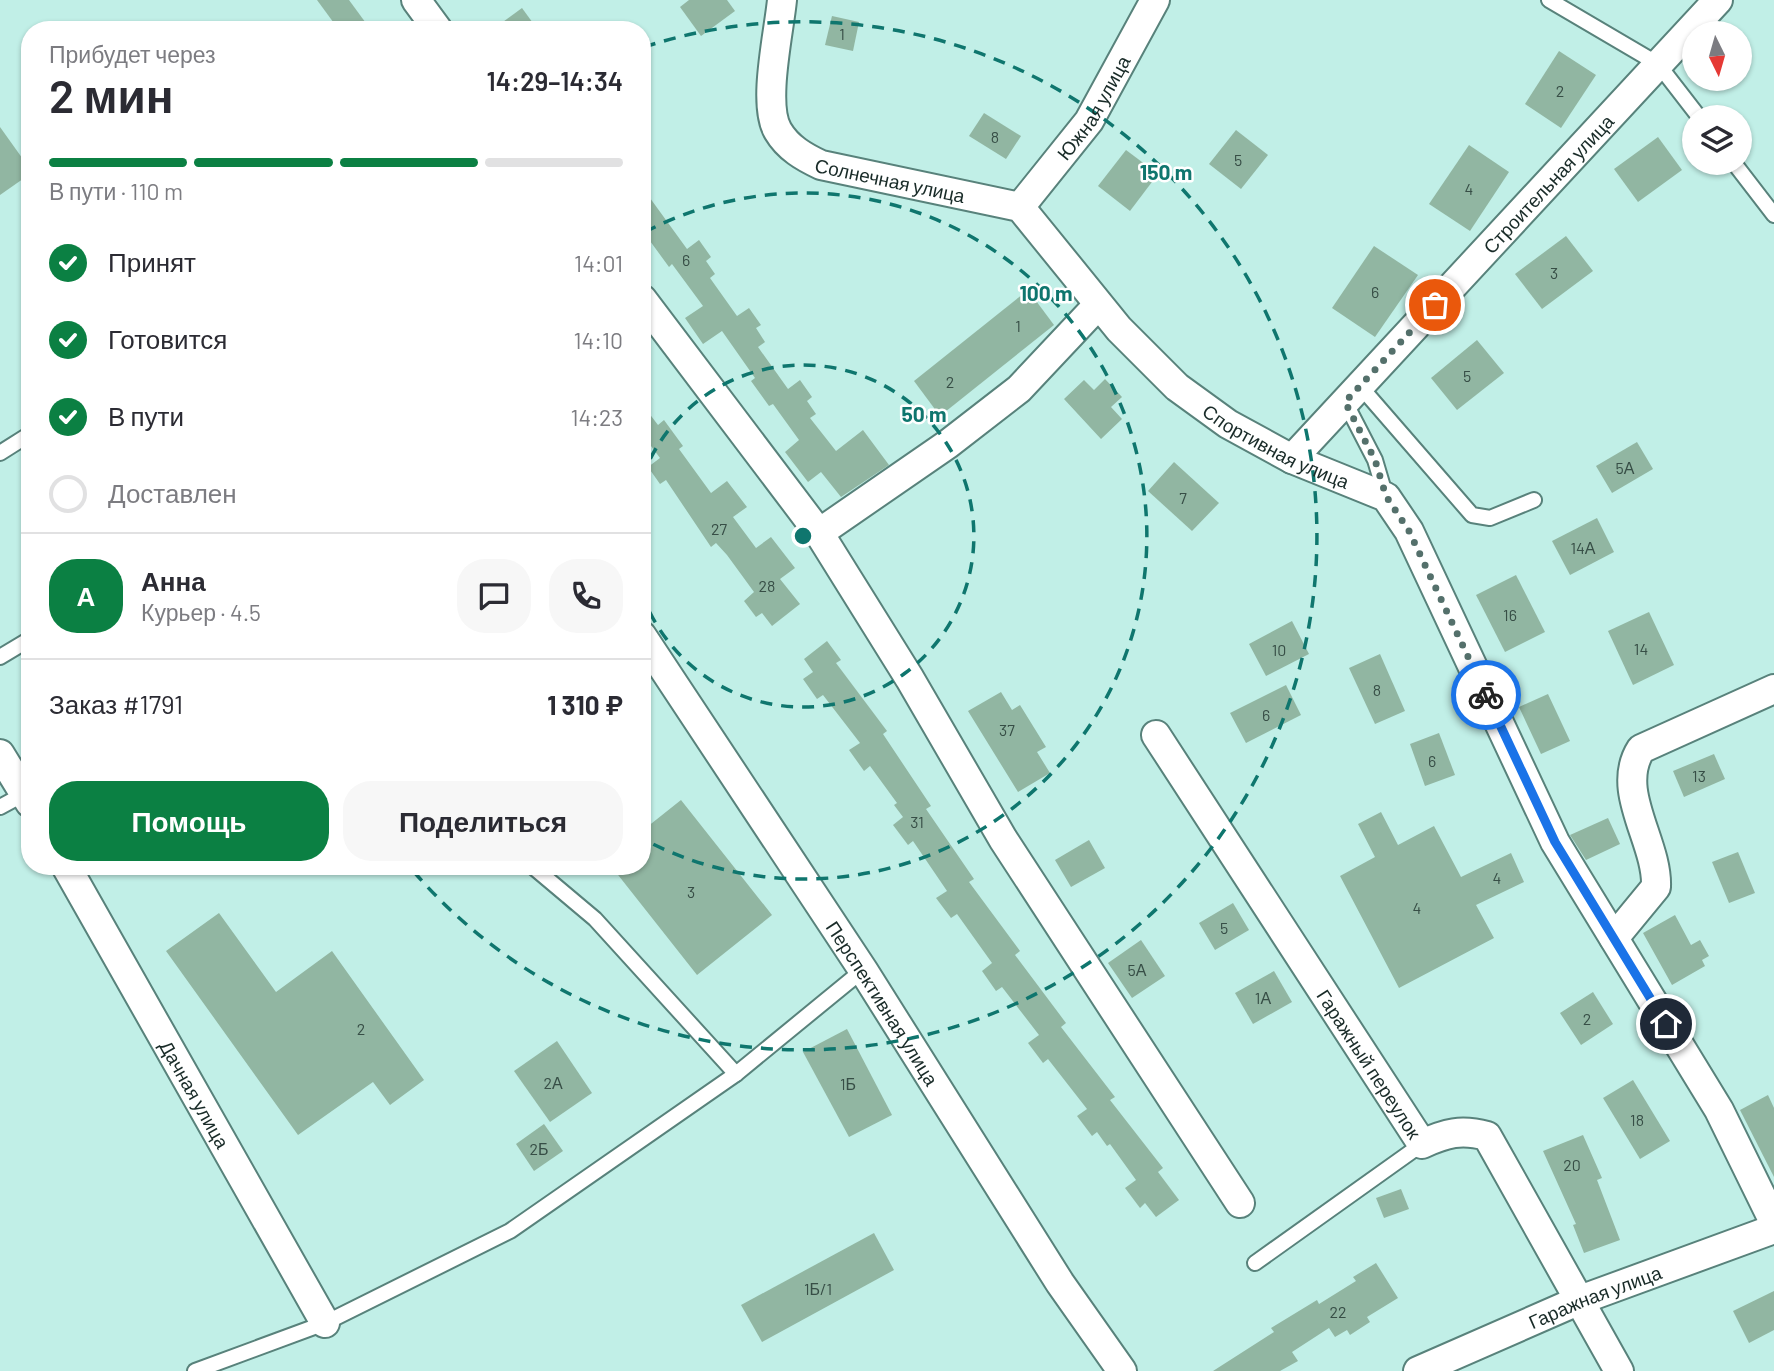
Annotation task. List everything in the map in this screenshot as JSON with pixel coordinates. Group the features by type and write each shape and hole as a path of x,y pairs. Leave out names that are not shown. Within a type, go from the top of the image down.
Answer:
{"street":[{"path":"416,0 431,21"},
{"name":"Солнечная улица","path":"782,0 771,106 777,130 800,154 821,165 1020,206"},
{"name":"Южная улица","path":"1020,206 1089,121 1155,0"},
{"name":"Строительная улица","path":"1292,459 1718,0"},
{"path":"820,533 948,444 1019,389 1098,305 1020,206"},
{"name":"Спортивная улица","path":"1098,305 1177,387 1228,424 1292,459 1386,496"},
{"path":"651,311 820,533 910,679 1003,839 1240,1203"},
{"path":"1386,496 1409,531 1555,842 1719,1110 1774,1222"},
{"name":"Перспективная улица","path":"651,650 863,970 1060,1283 1122,1371"},
{"path":"1614,937 1656,887 1653,861 1631,780 1637,755 1641,749 1774,689"},
{"name":"Гаражный переулок","path":"1156,735 1422,1144 1446,1133 1467,1130 1487,1136 1619,1371"},
{"path":"0,754 18,802"},
{"name":"Дачная улица","path":"71,875 325,1322"},
{"name":"Гаражная улица","path":"1418,1371 1580,1300 1774,1229"}],"lane":[{"path":"1549,0 1658,64 1690,105"},
{"path":"1743,175 1774,215"},
{"path":"1352,394 1386,496"},
{"path":"1352,394 1472,515 1490,518 1534,500"},
{"path":"0,453 21,440"},
{"path":"0,657 21,644"},
{"path":"542,875 595,919 736,1074"},
{"path":"195,1371 325,1322 510,1231 736,1074 863,970"},
{"path":"1255,1263 1422,1144"}],"building":[{"path":"317,0 349,0 364,21 332,21"},
{"path":"689,0 727,0 735,11 701,36 680,7"},
{"path":"522,8 531,21 504,21"},
{"path":"832,16 859,22 853,51 825,45"},
{"path":"1559,51 1596,75 1561,128 1525,104"},
{"path":"984,113 1021,136 1006,159 969,136"},
{"path":"0,127 21,156 21,180 0,195"},
{"path":"1236,130 1268,155 1241,189 1209,164"},
{"path":"1658,137 1682,170 1638,202 1614,169"},
{"path":"1469,145 1509,172 1470,231 1429,204"},
{"path":"1126,150 1158,174 1130,211 1098,186"},
{"path":"651,199 687,249 699,240 711,257 706,261 715,274 710,278 737,316 749,308 761,325 756,328 765,342 758,347 788,389 800,380 812,397 807,401 816,414 810,418 836,451 863,430 889,465 841,497 821,472 808,482 785,452 799,440 773,404 769,406 751,381 755,378 722,331 703,344 685,318 703,306 672,264 669,267 651,242"},
{"path":"1566,236 1593,271 1542,309 1515,274"},
{"path":"1374,246 1418,275 1375,337 1332,308"},
{"path":"1028,290 1054,325 940,416 914,381"},
{"path":"1477,340 1504,373 1457,410 1431,378"},
{"path":"1105,379 1122,397 1111,407 1122,419 1101,439 1064,399 1084,380 1094,390"},
{"path":"651,416 658,425 664,420 683,446 679,449 711,493 727,481 747,507 733,517 756,548 771,537 795,568 780,579 800,604 772,626 762,613 756,617 744,601 754,592 716,543 711,547 666,480 660,484 651,471 651,465 660,458 651,446"},
{"path":"1637,442 1653,469 1612,493 1596,466"},
{"path":"1174,462 1219,503 1192,531 1148,491"},
{"path":"1597,518 1614,552 1570,575 1552,541"},
{"path":"1516,575 1545,632 1505,652 1476,595"},
{"path":"1649,612 1674,665 1633,685 1608,631"},
{"path":"1292,621 1309,654 1266,676 1249,644"},
{"path":"827,641 841,660 836,663 887,731 883,734 931,806 926,809 974,879 969,882 1020,951 1015,955 1066,1023 1061,1027 1115,1097 1110,1100 1163,1168 1158,1172 1179,1200 1156,1217 1145,1203 1140,1208 1125,1188 1136,1180 1110,1144 1107,1146 1097,1132 1092,1136 1077,1116 1087,1109 1048,1059 1043,1063 1028,1043 1039,1035 1002,987 996,991 982,971 992,963 957,914 951,918 936,898 947,891 913,841 908,845 893,825 903,817 894,805 897,803 870,766 864,771 849,750 860,743 823,695 817,699 803,679 813,672 804,659"},
{"path":"1380,654 1405,711 1375,724 1349,668"},
{"path":"1286,685 1301,715 1246,743 1230,713"},
{"path":"1001,692 1012,710 1020,705 1046,747 1037,752 1050,773 1018,792 968,711"},
{"path":"1548,694 1570,741 1541,754 1519,707"},
{"path":"1439,733 1455,775 1425,786 1410,744"},
{"path":"1714,754 1725,779 1684,797 1673,771"},
{"path":"681,800 772,915 697,975 618,875 651,875 651,824"},
{"path":"1381,812 1398,845 1434,826 1461,877 1511,853 1524,882 1476,905 1494,938 1399,988 1340,876 1375,857 1358,824"},
{"path":"1608,818 1620,844 1586,860 1570,835"},
{"path":"1089,840 1105,868 1071,887 1055,860"},
{"path":"1738,852 1755,893 1729,903 1712,862"},
{"path":"1233,903 1249,930 1215,950 1199,923"},
{"path":"219,913 276,992 332,951 424,1080 390,1105 373,1082 298,1135 166,951"},
{"path":"1675,915 1691,945 1700,940 1709,956 1702,960 1705,966 1672,985 1643,933"},
{"path":"1141,940 1165,976 1132,998 1108,963"},
{"path":"1274,971 1292,1002 1253,1024 1235,993"},
{"path":"1593,992 1613,1024 1581,1045 1560,1013"},
{"path":"847,1029 892,1115 849,1137 803,1052"},
{"path":"557,1041 592,1093 550,1122 514,1071"},
{"path":"1633,1080 1670,1141 1640,1159 1603,1098"},
{"path":"1768,1095 1774,1108 1774,1177 1740,1110"},
{"path":"544,1124 563,1151 534,1171 516,1144"},
{"path":"1583,1135 1602,1178 1597,1180 1620,1240 1584,1253 1573,1225 1576,1224 1543,1151"},
{"path":"1401,1189 1409,1209 1384,1218 1376,1198"},
{"path":"874,1233 894,1270 762,1342 741,1305"},
{"path":"1376,1263 1398,1298 1367,1317 1370,1322 1350,1335 1347,1330 1335,1337 1329,1328 1292,1352 1298,1361 1280,1371 1213,1371 1274,1332 1271,1328 1317,1300 1319,1304 1356,1281 1353,1277"},
{"path":"1774,1291 1774,1330 1749,1343 1733,1311"}],"way so far":[{"path":"1435,305 1345,402 1375,460 1386,496 1409,531 1486,695"}],"route":[{"path":"1486,695 1555,842 1666,1024"}]}
